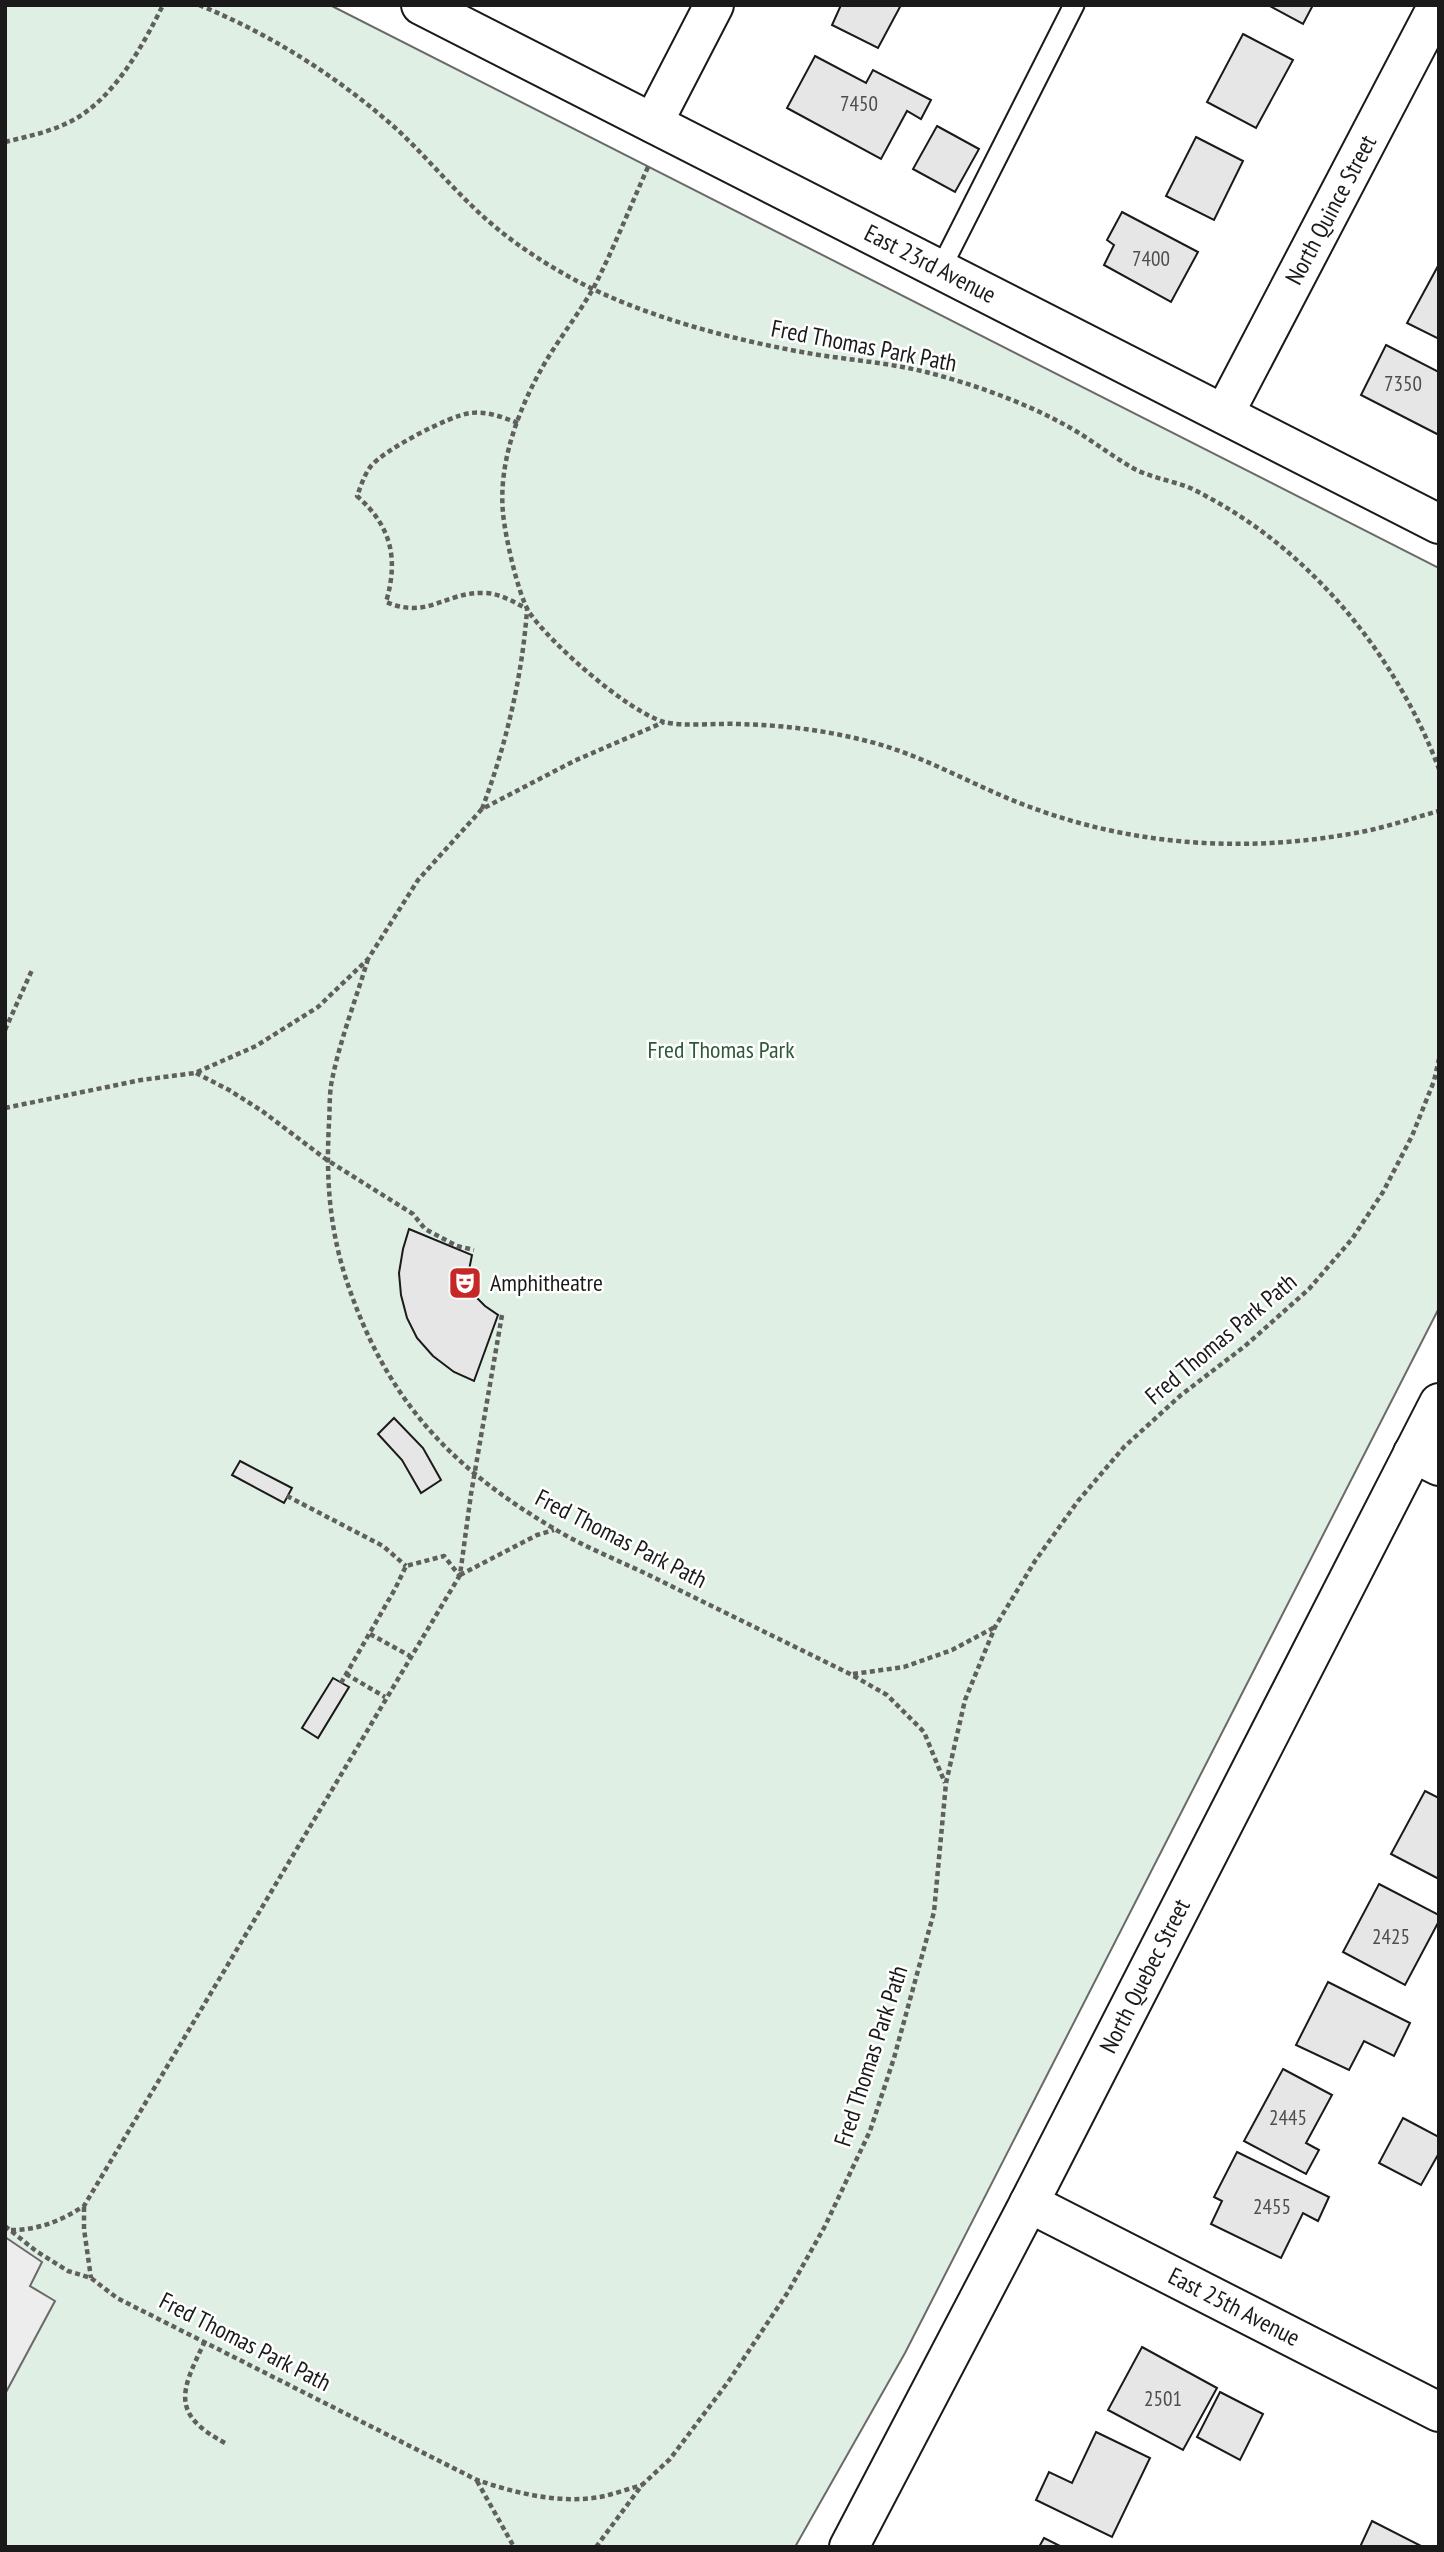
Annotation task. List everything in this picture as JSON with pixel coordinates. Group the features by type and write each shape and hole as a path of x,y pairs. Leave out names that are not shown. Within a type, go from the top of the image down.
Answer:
{"street":[{"name":"East 23rd Avenue","path":"421,5 1439,524"},
{"path":"653,123 714,5"},
{"name":"North Quince Street","path":"1224,414 1438,5"},
{"name":"North Quebec Street","path":"849,2547 1029,2203 1426,1460 1439,1403"},
{"name":"East 25th Avenue","path":"1029,2203 1439,2412"}],"lane":[{"path":"940,270 1074,5"}],"path":[{"path":"5,142 66,124 94,104 116,81 139,50 163,5"},
{"name":"Fred Thomas Park Path","path":"199,5 243,23 328,74 394,127 473,208 505,235 537,258 593,289 677,321 750,342 925,372 968,385 1067,425 1133,469 1188,487 1215,501 1280,545 1350,616 1402,693 1428,739 1439,769"},
{"name":"Fred Thomas Park Path","path":"482,809 496,770 512,708 524,645 527,609 509,547 503,512 503,479 510,445 544,364 593,289 648,167"},
{"path":"518,423 492,414 471,413 450,418 387,453 372,465 358,496 373,510 385,529 391,550 392,577 386,603 402,609 418,610 456,596 487,593 505,597 527,609"},
{"name":"Fred Thomas Park Path","path":"527,609 550,638 591,676 635,707 665,722"},
{"name":"Fred Thomas Park Path","path":"5,1108 141,1080 195,1073 256,1046 318,1007 368,959 418,880 482,809 574,761 665,722 778,725 826,731 904,753 1029,807 1074,822 1122,834 1194,843 1251,846 1309,841 1365,831 1439,811"},
{"name":"Fred Thomas Park Path","path":"368,959 331,1082 328,1194 332,1230 356,1308 371,1345 415,1412 474,1475 555,1530 852,1675 887,1695 924,1732 946,1783"},
{"path":"5,1030 32,970"},
{"name":"Fred Thomas Park Path","path":"596,2547 642,2485 670,2459 720,2393 788,2292 825,2226 870,2131 894,2058 934,1912 946,1783 965,1700 995,1627 1035,1561 1077,1501 1124,1447 1181,1395 1245,1346 1309,1289 1352,1239 1383,1192 1412,1136 1434,1081 1439,1059"},
{"path":"195,1073 262,1111 327,1160 413,1214 425,1228 457,1245 474,1250"},
{"path":"11,2230 33,2230 66,2217 84,2206 460,1576 474,1475 502,1315"},
{"path":"287,1496 383,1546 406,1566"},
{"path":"460,1576 537,1535 555,1530"},
{"path":"341,1683 406,1566 444,1556 460,1576"},
{"path":"852,1675 904,1667 952,1650 995,1627"},
{"path":"370,1634 410,1656"},
{"path":"346,1674 386,1697"},
{"path":"84,2206 84,2229 91,2278"},
{"name":"Fred Thomas Park Path","path":"5,2226 36,2251 68,2271 91,2278 117,2298 477,2480 512,2492 555,2498 598,2497 642,2485"},
{"path":"205,2341 185,2386 184,2402 201,2428 228,2444"},
{"path":"477,2480 514,2547"}],"green space":[{"name":"Fred Thomas Park","path":"5,5 330,5 1439,568 1439,1308 905,2353 795,2547 5,2547"}],"shaded area":[{"path":"5,2237 42,2262 30,2286 55,2301 5,2394"}],"building":[{"path":"841,5 901,5 878,48 832,25"},
{"path":"1268,5 1313,5 1303,24"},
{"path":"1243,34 1293,60 1256,128 1207,102"},
{"path":"815,56 866,83 873,70 931,100 921,119 907,111 881,159 787,108"},
{"path":"937,126 979,149 955,192 913,169"},
{"path":"1196,137 1243,161 1214,220 1166,196"},
{"path":"1122,212 1198,252 1171,302 1104,265 1114,245 1107,240"},
{"path":"1439,267 1439,339 1407,323"},
{"path":"1386,345 1439,372 1439,435 1361,395"},
{"path":"409,1229 472,1255 470,1283 476,1297 498,1315 474,1381 454,1372 433,1356 417,1338 407,1318 399,1273"},
{"path":"394,1418 423,1448 441,1480 421,1493 402,1460 378,1434"},
{"path":"240,1461 292,1488 284,1503 232,1475"},
{"path":"333,1678 349,1687 318,1738 302,1728"},
{"path":"1425,1791 1439,1798 1439,1879 1391,1854"},
{"path":"1379,1884 1439,1915 1439,1921 1405,1985 1343,1952"},
{"path":"1328,1982 1410,2023 1394,2056 1364,2041 1349,2070 1296,2045"},
{"path":"1283,2069 1332,2095 1306,2143 1319,2150 1306,2174 1244,2141"},
{"path":"1403,2118 1439,2137 1439,2153 1421,2185 1379,2163"},
{"path":"1237,2152 1329,2197 1318,2221 1303,2213 1281,2258 1211,2224 1222,2201 1214,2197"},
{"path":"1142,2347 1217,2388 1183,2450 1108,2410"},
{"path":"1220,2392 1263,2414 1240,2460 1197,2437"},
{"path":"1096,2432 1150,2458 1112,2537 1036,2500 1049,2472 1072,2483"},
{"path":"1372,2521 1423,2547 1360,2547"},
{"path":"1044,2538 1062,2547 1039,2547"}],"place":[{"name":"Amphitheatre","path":"465,1283"}]}
